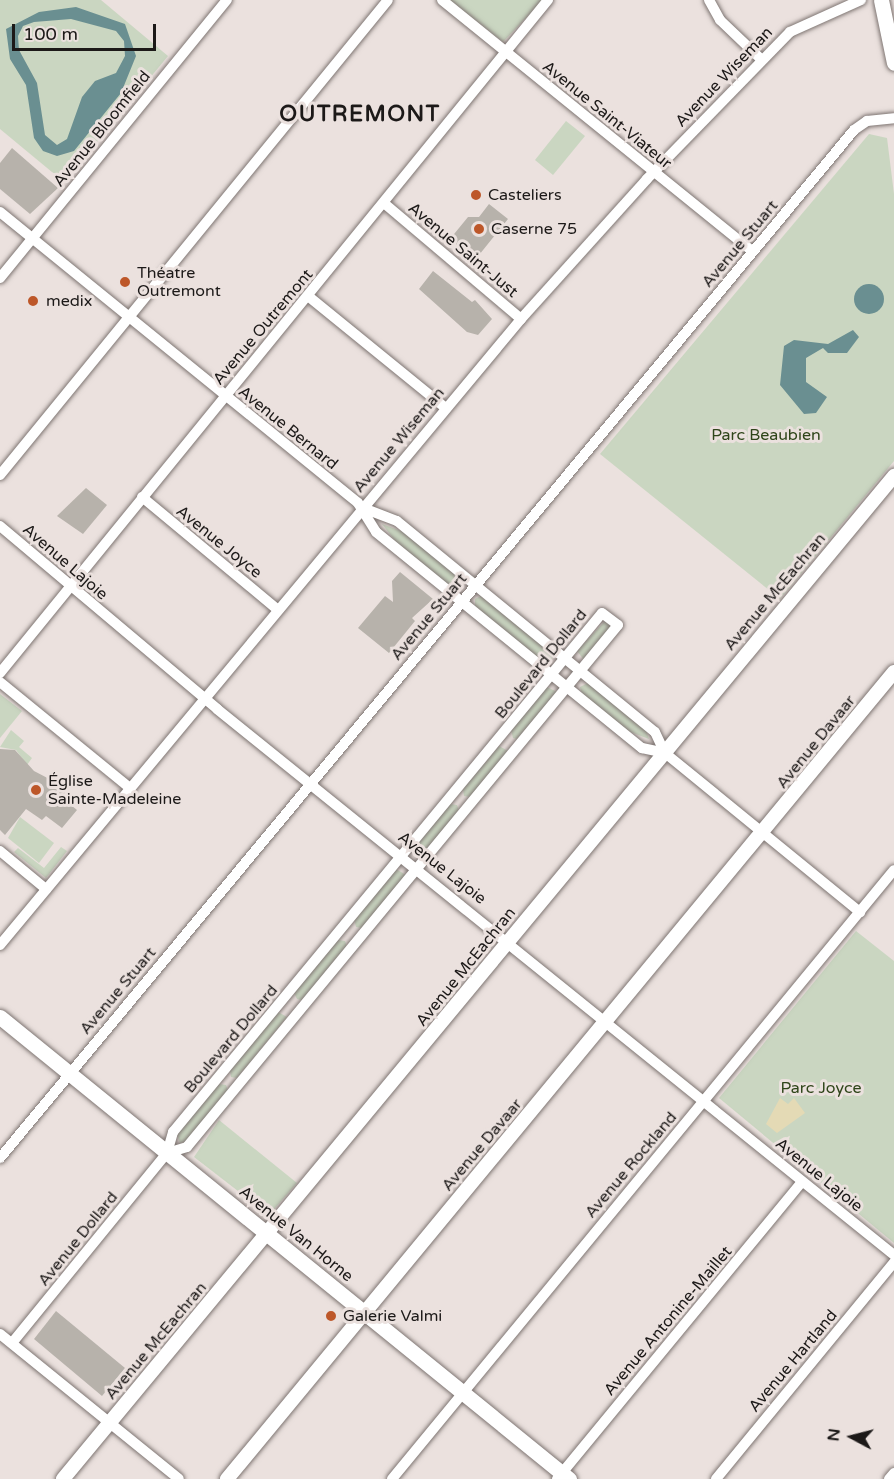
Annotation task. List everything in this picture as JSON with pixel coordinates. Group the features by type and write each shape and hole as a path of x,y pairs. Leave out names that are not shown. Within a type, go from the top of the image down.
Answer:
{"main road":[{"path":"881,0 894,63"},
{"name":"Avenue Van Horne","path":"0,1017 267,1233 562,1477"}],"street":[{"name":"Avenue Bloomfield","path":"0,278 227,0"},
{"path":"0,475 388,0"},
{"name":"Avenue Saint-Viateur","path":"442,0 753,252"},
{"name":"Avenue Outremont","path":"0,673 142,497 385,204 548,0"},
{"path":"709,0 720,20 761,59"},
{"name":"Avenue Wiseman","path":"0,945 521,319 654,172 761,59 797,27 861,0"},
{"name":"Avenue Stuart","path":"0,1158 461,600 856,128 867,121 894,118"},
{"name":"Avenue Saint-Just","path":"385,204 521,319"},
{"name":"Avenue Bernard","path":"0,212 363,508 397,521 655,732 664,753"},
{"path":"308,296 446,408"},
{"name":"Avenue McEachran","path":"63,1479 894,476"},
{"name":"Avenue Joyce","path":"142,497 278,610"},
{"name":"Avenue Bernard","path":"363,508 376,532 642,748 664,753"},
{"name":"Avenue Lajoie","path":"0,526 205,698 509,940 894,1255"},
{"name":"Boulevard Dollard","path":"602,613 618,625 188,1147 167,1153 173,1132 602,613"},
{"name":"Avenue Davaar","path":"227,1479 894,672"},
{"path":"0,682 130,788"},
{"path":"664,753 860,912"},
{"path":"0,851 46,889"},
{"name":"Avenue Rockland","path":"392,1479 894,870"},
{"name":"Avenue Dollard","path":"12,1343 167,1153"},
{"name":"Avenue Antonine-Maillet","path":"562,1477 802,1182"},
{"name":"Avenue Hartland","path":"716,1479 894,1262"},
{"path":"0,1334 179,1479"},
{"path":"889,1479 894,1473"}],"green space":[{"path":"0,0 101,0 168,56 64,182 0,129"},
{"path":"450,0 543,0 503,42"},
{"path":"566,121 585,136 553,175 535,160"},
{"name":"Parc Beaubien","path":"869,134 887,138 894,194 894,461 780,599 600,454"},
{"path":"382,524 404,532 462,580 461,588 453,589 396,542"},
{"path":"481,596 553,654 552,660 545,663 475,607 475,599"},
{"path":"605,621 611,626 584,660 577,651"},
{"path":"588,683 646,730 649,739 628,731 582,694 580,687"},
{"path":"547,687 557,692 517,739 513,738 511,730"},
{"path":"0,694 22,711 0,738"},
{"path":"11,730 24,741 19,747 32,758 27,765 16,750 0,747"},
{"path":"499,746 508,751 470,797 464,796 463,789"},
{"path":"450,804 457,805 459,811 421,856 415,855 414,848"},
{"path":"20,817 54,843 39,863 8,838"},
{"path":"61,847 67,851 46,878 14,852 18,848 44,868"},
{"path":"396,869 406,875 362,928 356,927 354,919"},
{"name":"Parc Joyce","path":"856,931 894,961 894,1243 719,1098"},
{"path":"338,940 345,941 347,947 302,1000 297,999 294,993"},
{"path":"278,1012 287,1017 237,1078 231,1077 230,1070"},
{"path":"219,1084 226,1085 228,1091 186,1142 180,1143 177,1135"},
{"path":"219,1120 297,1183 269,1215 194,1157"}],"sand":[{"path":"780,1098 788,1104 794,1098 805,1113 777,1133 766,1124"}],"water":[{"path":"76,7 125,24 136,56 121,93 74,151 57,156 43,151 34,138 26,85 10,59 6,29 39,12","holes":["71,19 116,31 124,41 125,56 116,73 95,81 82,97 67,139 57,145 45,135 37,83 19,50 18,36 23,26 34,22"]},
{"path":"869,284 880,288 884,299 880,310 869,314 858,310 854,299 858,288"},
{"path":"853,330 859,337 847,353 828,353 823,348 806,358 806,382 827,397 816,413 804,414 780,385 784,346 794,340 828,344"}],"building":[{"path":"12,148 58,188 30,214 0,189 0,163"},
{"name":"Caserne 75","path":"489,204 508,219 475,260 450,239 468,217 479,217"},
{"path":"433,271 472,302 475,300 492,319 478,335 467,332 419,289"},
{"path":"86,488 107,505 83,534 57,516"},
{"path":"400,572 433,599 412,618 415,621 389,653 358,628 385,596 393,602 392,581"},
{"name":"Église Sainte-Madeleine","path":"0,749 15,750 34,771 59,784 65,793 61,797 77,810 62,828 46,816 42,820 26,809 5,835 0,830"},
{"path":"56,1311 125,1368 102,1396 34,1339"}],"place":[{"name":"Casteliers","path":"476,195"},
{"name":"Caserne 75","path":"479,229"},
{"name":"Théatre Outremont","path":"125,282"},
{"name":"medix","path":"33,301"},
{"name":"Église Sainte-Madeleine","path":"36,790"},
{"name":"Galerie Valmi","path":"331,1316"}],"district":[{"name":"OUTREMONT","path":"360,115"}]}
